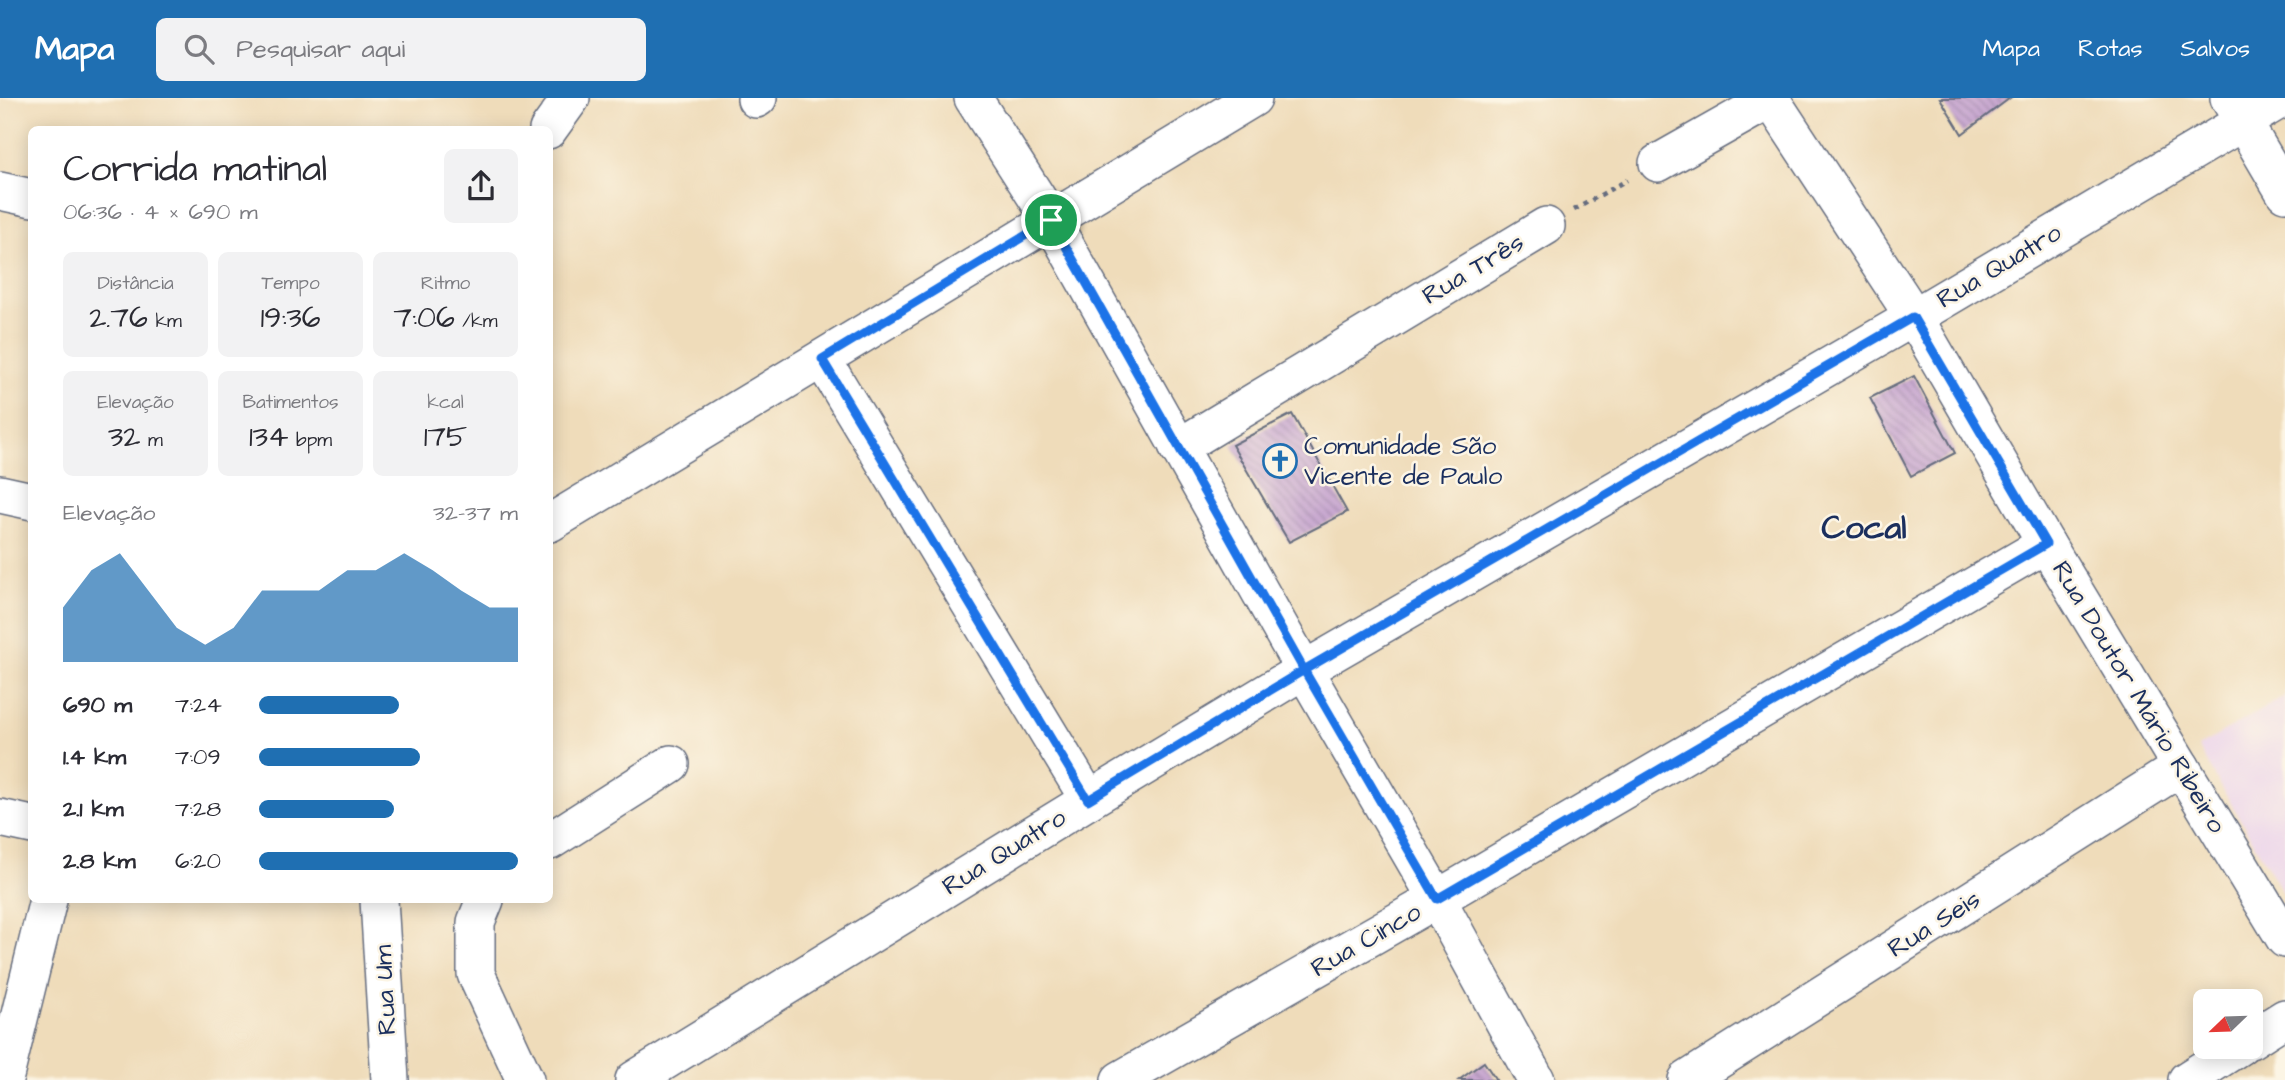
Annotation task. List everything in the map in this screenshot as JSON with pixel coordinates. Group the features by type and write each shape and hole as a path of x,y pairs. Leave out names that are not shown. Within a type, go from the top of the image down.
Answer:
{"street":[{"path":"551,126 571,98"},
{"path":"973,98 1051,220 1304,670 1437,899 1536,1080"},
{"path":"553,521 1252,98"},
{"path":"1658,163 1771,98"},
{"name":"Rua Doutor Mário Ribeiro","path":"1771,98 1913,317 2046,544 2285,939"},
{"name":"Rua Quatro","path":"634,1080 1304,670 1913,317 2235,110 2283,98"},
{"path":"2235,110 2285,193"},
{"path":"0,191 28,197"},
{"name":"Rua Três","path":"1178,448 1546,226"},
{"path":"822,359 1088,800"},
{"path":"0,494 28,500"},
{"name":"Rua Cinco","path":"1120,1080 1437,899 2046,544"},
{"path":"553,839 671,764"},
{"name":"Rua Seis","path":"1687,1080 2181,767"},
{"path":"0,818 28,824"},
{"path":"4,1080 47,903"},
{"name":"Rua Um","path":"379,903 390,1080"},
{"path":"484,903 476,922 477,974 525,1080"},
{"path":"2263,1032 2285,1018"},
{"path":"2187,1080 2220,1059"}],"path":[{"name":"Rua Três","path":"1546,226 1658,163"}],"shaded area":[{"path":"2285,696 2285,896 2198,747"}],"building":[{"path":"1940,98 2010,98 1962,134"},
{"path":"1914,376 1955,453 1911,476 1870,398"},
{"name":"Comunidade São Vicente de Paulo","path":"1292,414 1347,512 1289,542 1232,445"},
{"path":"1484,1062 1496,1080 1459,1080"}],"place":[{"name":"Comunidade São Vicente de Paulo","path":"1280,461"}],"district":[{"name":"Cocal","path":"1864,528"}],"route":[{"path":"1051,220 822,359 1088,800 1304,670 1913,317 2046,544 1437,899 1304,670 1051,220"}]}
